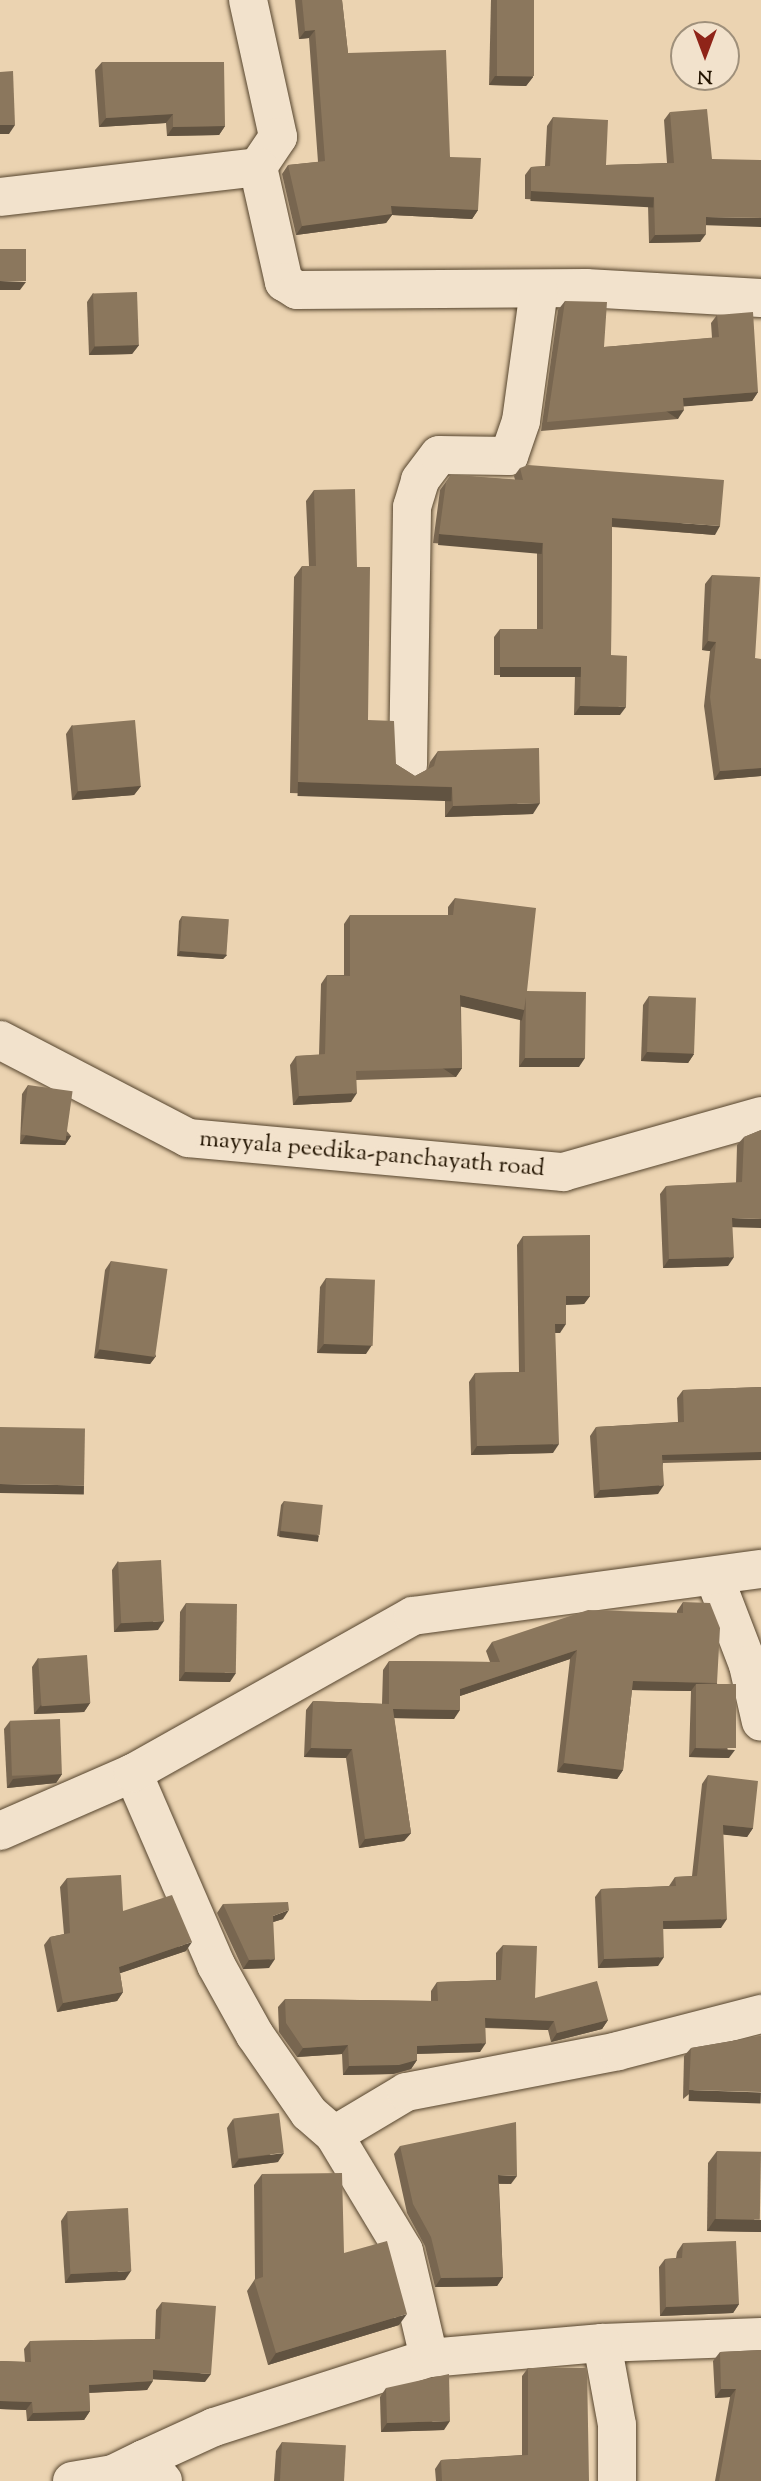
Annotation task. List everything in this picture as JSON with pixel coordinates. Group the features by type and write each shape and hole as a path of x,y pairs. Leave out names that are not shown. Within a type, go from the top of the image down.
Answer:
{"street":[{"path":"248,0 278,137 258,167 284,282 297,290 539,290 761,298"},
{"path":"0,197 258,167"},
{"path":"408,765 412,507 420,480 439,454 509,457 521,421 539,290"},
{"name":"mayyala peedika-panchayath road","path":"0,1040 202,1139 563,1172 761,1116"},
{"path":"0,1831 133,1773 414,1616 715,1578 761,1569"},
{"path":"715,1578 761,1722"},
{"path":"133,1773 222,1976 309,2113 334,2135 404,2250 429,2358"},
{"path":"334,2135 406,2092 618,2051 761,2014"},
{"path":"72,2481 133,2474 214,2427 429,2358 602,2343 761,2337"},
{"path":"602,2343 617,2425 617,2481"}],"building":[{"path":"302,0 342,0 348,53 446,50 450,157 481,158 478,210 391,206 392,214 302,226 288,165 325,161 315,30 305,31"},
{"path":"497,0 534,0 534,76 497,76"},
{"path":"102,62 224,62 225,126 173,127 173,114 106,118"},
{"path":"13,71 15,125 0,125 0,72"},
{"path":"707,109 712,159 761,160 761,218 706,217 706,234 655,235 654,197 531,191 531,167 550,166 553,117 608,120 606,165 674,163 670,112"},
{"path":"0,249 26,249 26,281 0,281"},
{"path":"137,292 139,345 95,347 93,294"},
{"path":"565,301 607,302 604,347 719,337 717,315 753,312 758,392 683,398 684,410 547,422"},
{"path":"528,465 724,480 720,526 612,518 611,655 627,656 626,707 580,706 581,667 500,667 500,629 543,629 543,543 439,534 446,482 451,475 523,480 520,468"},
{"path":"355,489 357,567 370,567 368,720 394,721 396,764 415,776 434,766 438,751 539,748 540,803 453,806 452,787 298,782 302,566 316,566 314,490"},
{"path":"712,575 760,577 755,658 761,659 761,768 720,771 710,697 716,642 708,641"},
{"path":"135,720 141,786 78,791 72,725"},
{"path":"455,898 536,908 527,991 586,992 585,1058 525,1058 526,997 524,1010 460,995 462,1068 356,1071 357,1093 299,1096 296,1056 325,1054 327,975 350,976 350,915 453,915"},
{"path":"182,916 229,919 226,954 180,951"},
{"path":"649,996 696,998 694,1054 647,1052"},
{"path":"28,1085 73,1091 66,1141 21,1135"},
{"path":"761,1130 761,1219 732,1218 734,1257 669,1259 666,1186 742,1182 744,1137"},
{"path":"590,1235 590,1296 566,1296 566,1324 555,1324 559,1444 477,1446 475,1373 525,1372 523,1236"},
{"path":"111,1261 167,1269 155,1357 99,1349"},
{"path":"326,1278 375,1280 373,1346 324,1344"},
{"path":"761,1387 761,1452 662,1455 664,1485 600,1490 596,1427 684,1422 683,1390"},
{"path":"0,1427 85,1428 84,1485 0,1484"},
{"path":"284,1501 323,1505 320,1535 281,1531"},
{"path":"161,1560 164,1621 121,1623 118,1562"},
{"path":"683,1602 710,1603 720,1628 717,1683 633,1681 623,1770 564,1763 577,1650 460,1689 460,1710 393,1709 411,1833 365,1839 352,1749 311,1748 313,1701 389,1704 389,1661 500,1662 492,1642 588,1610 683,1613"},
{"path":"186,1603 237,1604 236,1673 185,1672"},
{"path":"87,1655 90,1703 41,1706 38,1658"},
{"path":"696,1684 736,1684 736,1748 696,1748"},
{"path":"60,1719 62,1774 12,1776 10,1721"},
{"path":"708,1775 758,1781 753,1828 723,1825 727,1919 663,1921 664,1957 604,1959 601,1889 676,1886 675,1877 697,1876"},
{"path":"121,1875 123,1911 172,1895 192,1942 119,1967 123,1992 63,2003 50,1937 70,1933 67,1878"},
{"path":"288,1902 289,1910 273,1916 275,1959 249,1960 223,1904"},
{"path":"503,1945 537,1946 535,1998 597,1981 608,2020 557,2033 554,2021 485,2018 486,2043 417,2046 417,2060 399,2065 349,2066 348,2045 303,2048 286,2023 285,1999 438,2001 437,1982 501,1980"},
{"path":"761,2036 761,2092 689,2090 691,2048"},
{"path":"279,2113 284,2153 238,2158 233,2119"},
{"path":"516,2122 517,2176 498,2175 503,2277 441,2278 431,2237 413,2204 400,2146"},
{"path":"717,2151 761,2152 760,2220 716,2219"},
{"path":"342,2173 344,2253 387,2241 407,2314 276,2353 254,2280 263,2277 262,2174"},
{"path":"128,2208 131,2271 70,2274 67,2211"},
{"path":"736,2241 739,2304 666,2307 665,2259 682,2258 683,2243"},
{"path":"162,2302 216,2306 211,2374 153,2370 153,2381 89,2385 90,2411 33,2413 32,2402 0,2401 0,2361 31,2362 30,2341 160,2339"},
{"path":"761,2350 761,2481 719,2481 736,2389 721,2389 720,2352"},
{"path":"528,2368 587,2368 589,2481 442,2481 441,2460 528,2455"},
{"path":"449,2374 450,2421 387,2423 386,2388"},
{"path":"282,2442 346,2445 344,2481 280,2481"}]}
